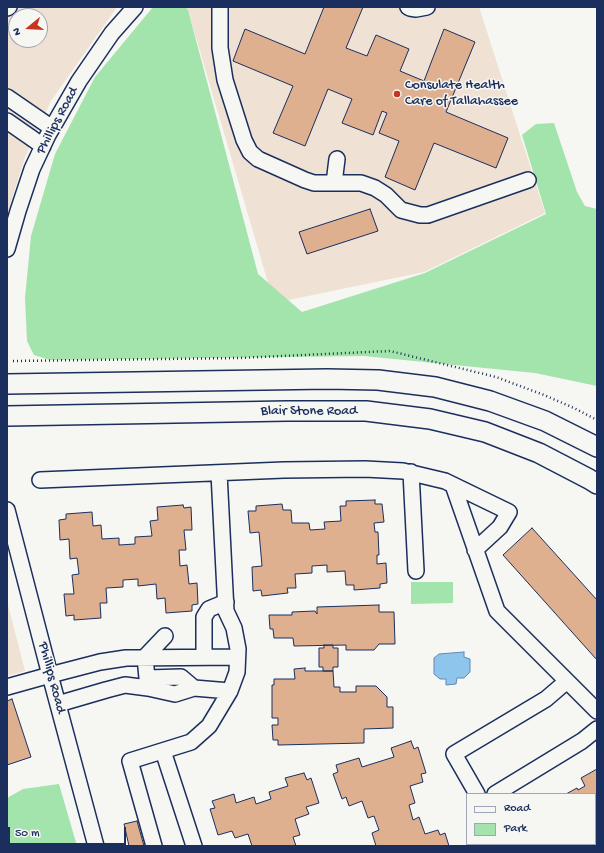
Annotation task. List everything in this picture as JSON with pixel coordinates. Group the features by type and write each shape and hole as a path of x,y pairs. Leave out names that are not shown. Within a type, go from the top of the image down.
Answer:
{"main road":[{"path":"7,384 328,379 378,380 435,387 490,401 545,421 597,447"},
{"name":"Blair Stone Road","path":"7,416 366,411 430,419 485,432 539,453 597,484"}],"street":[{"name":"Phillips Road","path":"7,249 32,169 52,128 79,81 112,33 135,7"},
{"path":"220,7 220,48 225,80 244,140 250,152 258,159 314,183 361,183 375,188 386,195 401,210 420,215 428,215 528,180"},
{"path":"408,7 416,9 427,7"},
{"path":"7,97 52,128"},
{"path":"7,121 43,146"},
{"path":"334,183 337,158"},
{"path":"40,480 284,470 411,472 445,481 509,512 500,527 476,550"},
{"path":"411,472 416,571"},
{"path":"154,846 130,761 191,742 209,726 230,691 237,672 238,649 234,628 226,611 220,473"},
{"path":"453,485 497,611 597,712"},
{"name":"Phillips Road","path":"7,510 14,564 50,675 96,846"},
{"path":"204,657 204,617 209,609 226,602"},
{"path":"145,657 165,636"},
{"path":"145,657 148,683"},
{"path":"7,687 100,662 126,658 238,657"},
{"path":"477,793 454,754 546,699 567,682"},
{"path":"58,704 125,685 148,683 175,694 194,688 230,691"},
{"path":"497,793 582,741 597,729"},
{"path":"163,751 194,846"}],"shaded area":[{"path":"7,7 117,7 51,101 25,157 7,215"},
{"path":"187,7 479,7 545,213 424,272 274,303"},
{"path":"7,601 25,671 7,676"}],"green space":[{"path":"153,7 186,7 188,10 258,274 302,312 425,273 546,214 522,135 536,124 554,123 577,192 585,206 597,209 597,386 535,373 364,356 50,360 34,355 27,341 25,298 31,236 55,154 95,77"},
{"path":"411,582 453,582 453,603 411,604"},
{"path":"59,784 77,846 13,846 7,842 7,798 23,789"}],"water":[{"path":"464,652 464,657 470,659 470,672 464,678 457,678 456,684 446,685 446,679 440,679 434,674 434,658 439,654"}],"building":[{"name":"Consulate Health Care of Tallahassee","path":"324,7 363,7 346,48 367,56 376,35 409,49 400,71 424,81 444,29 475,42 446,112 508,138 496,168 434,143 415,190 385,177 399,141 379,133 387,113 382,111 373,135 342,123 352,99 328,89 305,146 273,133 293,86 233,61 245,29 305,54"},
{"path":"370,209 378,231 307,254 299,232"},
{"path":"375,500 375,504 382,504 384,522 374,523 375,532 378,532 379,555 377,555 377,564 386,563 387,583 380,584 380,588 354,590 354,585 346,585 345,571 327,572 327,565 312,566 312,573 295,574 296,588 287,588 288,593 262,596 261,590 253,591 252,567 262,566 259,532 250,533 248,511 256,511 256,506 282,504 283,510 291,510 292,523 309,523 310,530 325,529 324,522 341,521 340,506 346,506 346,501"},
{"path":"183,505 184,508 191,507 192,530 184,530 186,550 179,550 180,566 187,565 189,584 197,583 198,604 192,605 192,611 166,613 165,598 157,599 156,584 138,586 138,579 123,580 123,587 106,588 107,603 100,603 101,618 74,620 74,615 66,616 64,594 74,594 72,575 79,574 77,558 70,559 69,539 60,540 59,520 66,519 66,514 92,512 93,526 101,525 102,539 119,538 119,545 135,544 135,537 152,536 150,521 158,520 157,507"},
{"path":"532,528 597,600 597,660 503,555"},
{"path":"379,605 379,612 394,612 395,644 379,644 374,650 346,650 346,645 294,646 293,638 274,638 273,629 270,629 269,615 292,615 292,612 315,611 317,614 317,607"},
{"path":"324,645 333,645 333,648 338,648 338,667 333,667 333,671 323,671 323,667 319,667 319,648 324,648"},
{"path":"305,668 305,671 333,671 334,687 340,687 340,692 356,692 356,686 376,686 387,697 387,707 393,707 393,728 364,729 364,743 278,745 278,740 273,740 272,725 278,725 278,718 272,718 272,685 274,685 274,679 295,679 294,669"},
{"path":"12,699 31,757 7,765 7,701"},
{"path":"411,741 414,749 418,747 426,773 421,774 423,782 410,786 415,803 409,805 413,820 419,817 425,834 438,830 440,835 445,833 449,846 376,846 372,833 379,830 374,816 368,818 362,801 349,806 346,797 342,799 333,774 338,772 336,765 359,758 362,767 394,757 391,748"},
{"path":"597,769 597,846 568,845 596,845 596,793 568,793 585,786 581,778"},
{"path":"304,773 307,780 311,778 319,803 306,807 309,814 295,819 300,835 293,837 296,846 252,846 248,834 235,838 232,831 218,835 210,809 215,808 212,801 234,794 236,803 254,797 256,804 271,799 269,792 288,786 285,778"},
{"path":"137,821 144,846 129,846 124,824"}],"place":[{"name":"Consulate Health Care of Tallahassee","path":"397,94"}]}
